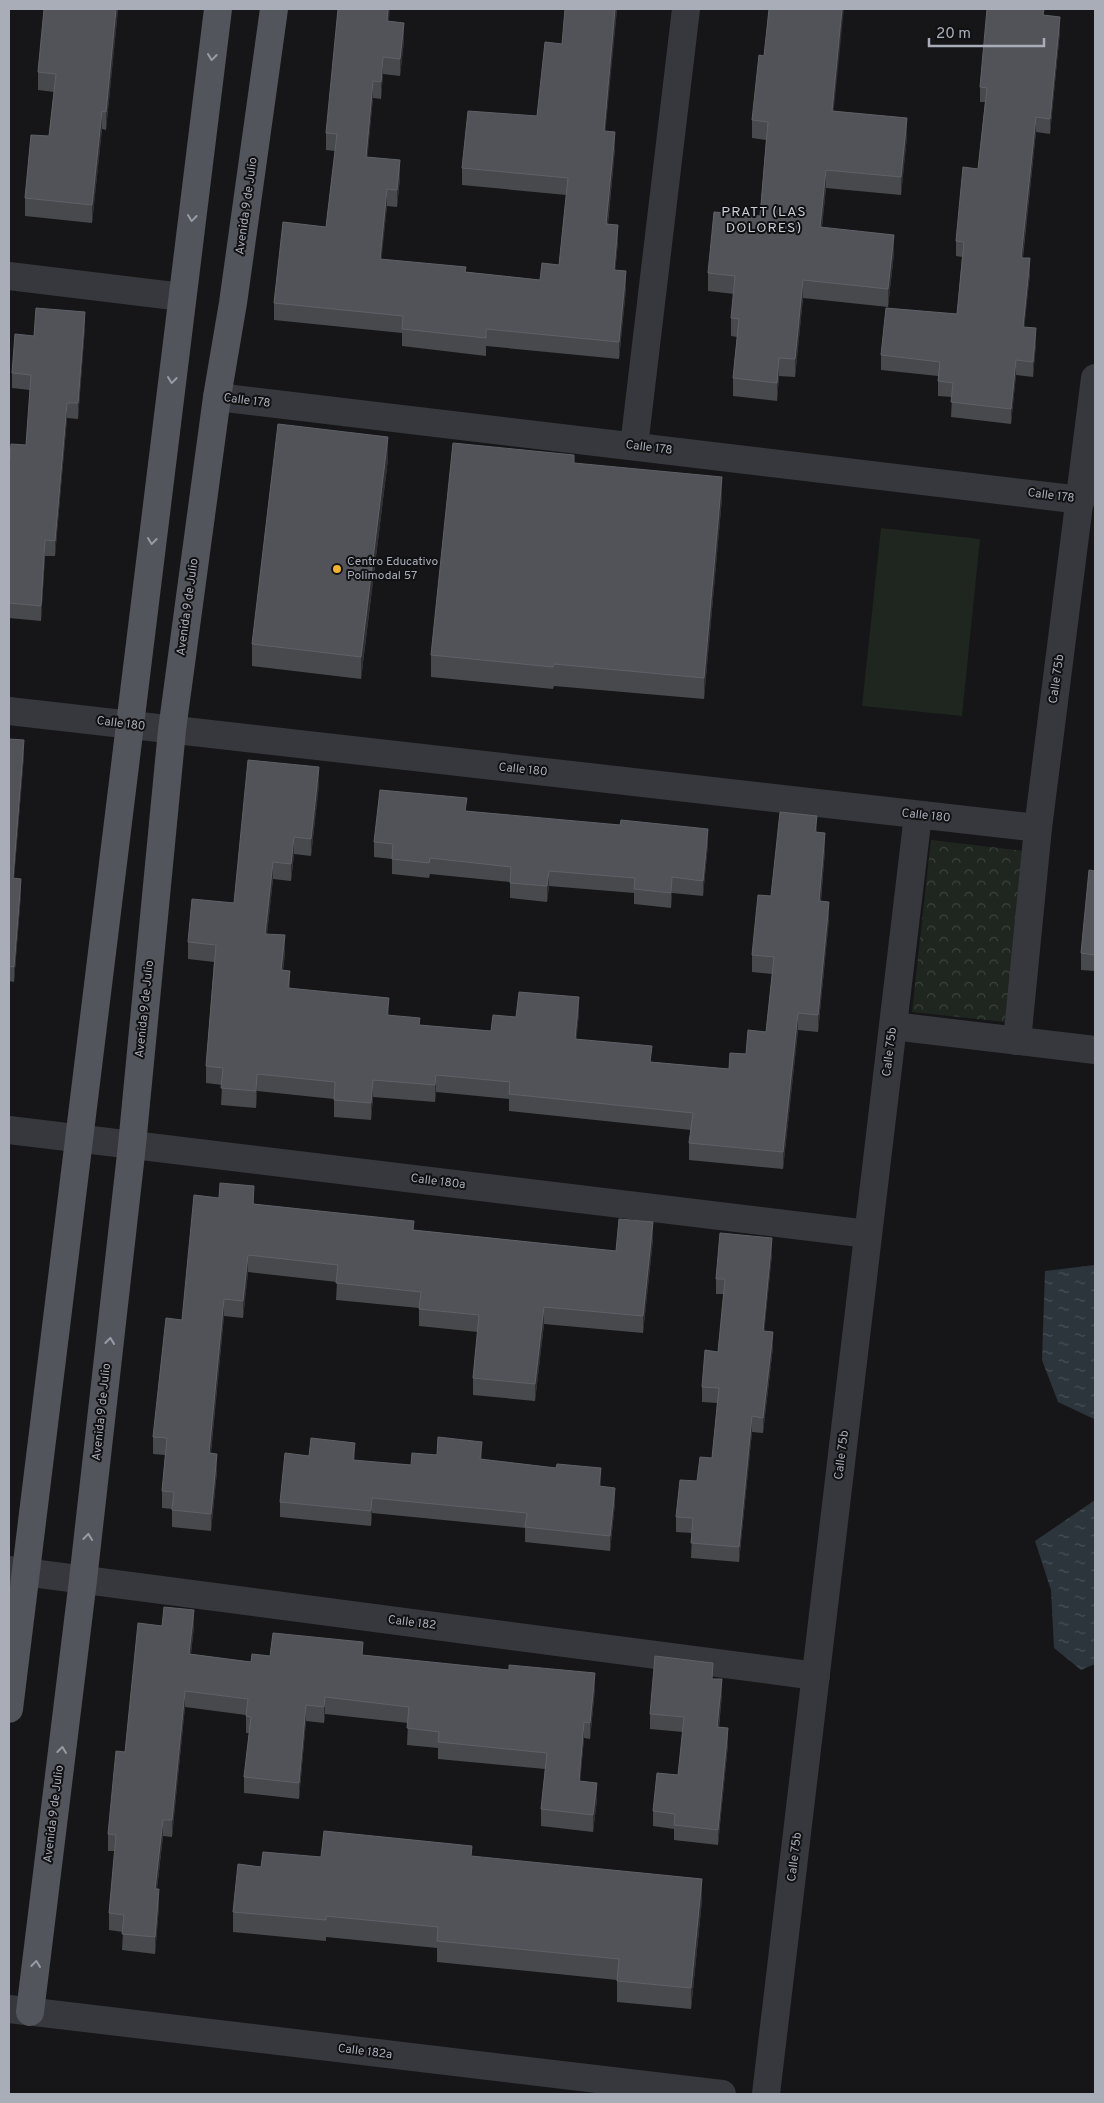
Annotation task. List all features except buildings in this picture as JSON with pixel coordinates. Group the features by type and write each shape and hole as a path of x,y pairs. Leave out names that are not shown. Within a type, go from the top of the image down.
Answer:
{"main road":[{"path":"9,1709 17,1572 79,1139 218,9"},
{"name":"Avenida 9 de Julio","path":"19,2011 83,1580 132,1145 172,730 217,397 233,303 274,9"}],"street":[{"path":"634,446 686,9"},
{"path":"9,276 182,297"},
{"name":"Calle 75b","path":"1017,1041 1038,828 1095,378"},
{"name":"Calle 178","path":"217,397 1081,500"},
{"name":"Calle 180","path":"9,711 1038,828"},
{"name":"Calle 75b","path":"766,2094 918,815"},
{"path":"893,1026 1095,1050"},
{"name":"Calle 180a","path":"9,1130 868,1234"},
{"name":"Calle 182","path":"17,1572 816,1676"},
{"name":"Calle 182a","path":"19,2011 722,2094"}],"green space":[{"path":"881,528 980,539 962,716 862,706"},
{"path":"931,840 1025,851 1005,1022 912,1012"}],"water":[{"path":"1095,1265 1095,1423 1094,1419 1058,1402 1042,1360 1045,1271"},
{"path":"1095,1500 1095,1664 1081,1670 1054,1648 1051,1590 1035,1541"}],"place":[{"name":"Centro Educativo Polimodal 57","path":"337,569"}],"district":[{"name":"PRATT (LAS DOLORES)","path":"764,220"}]}
